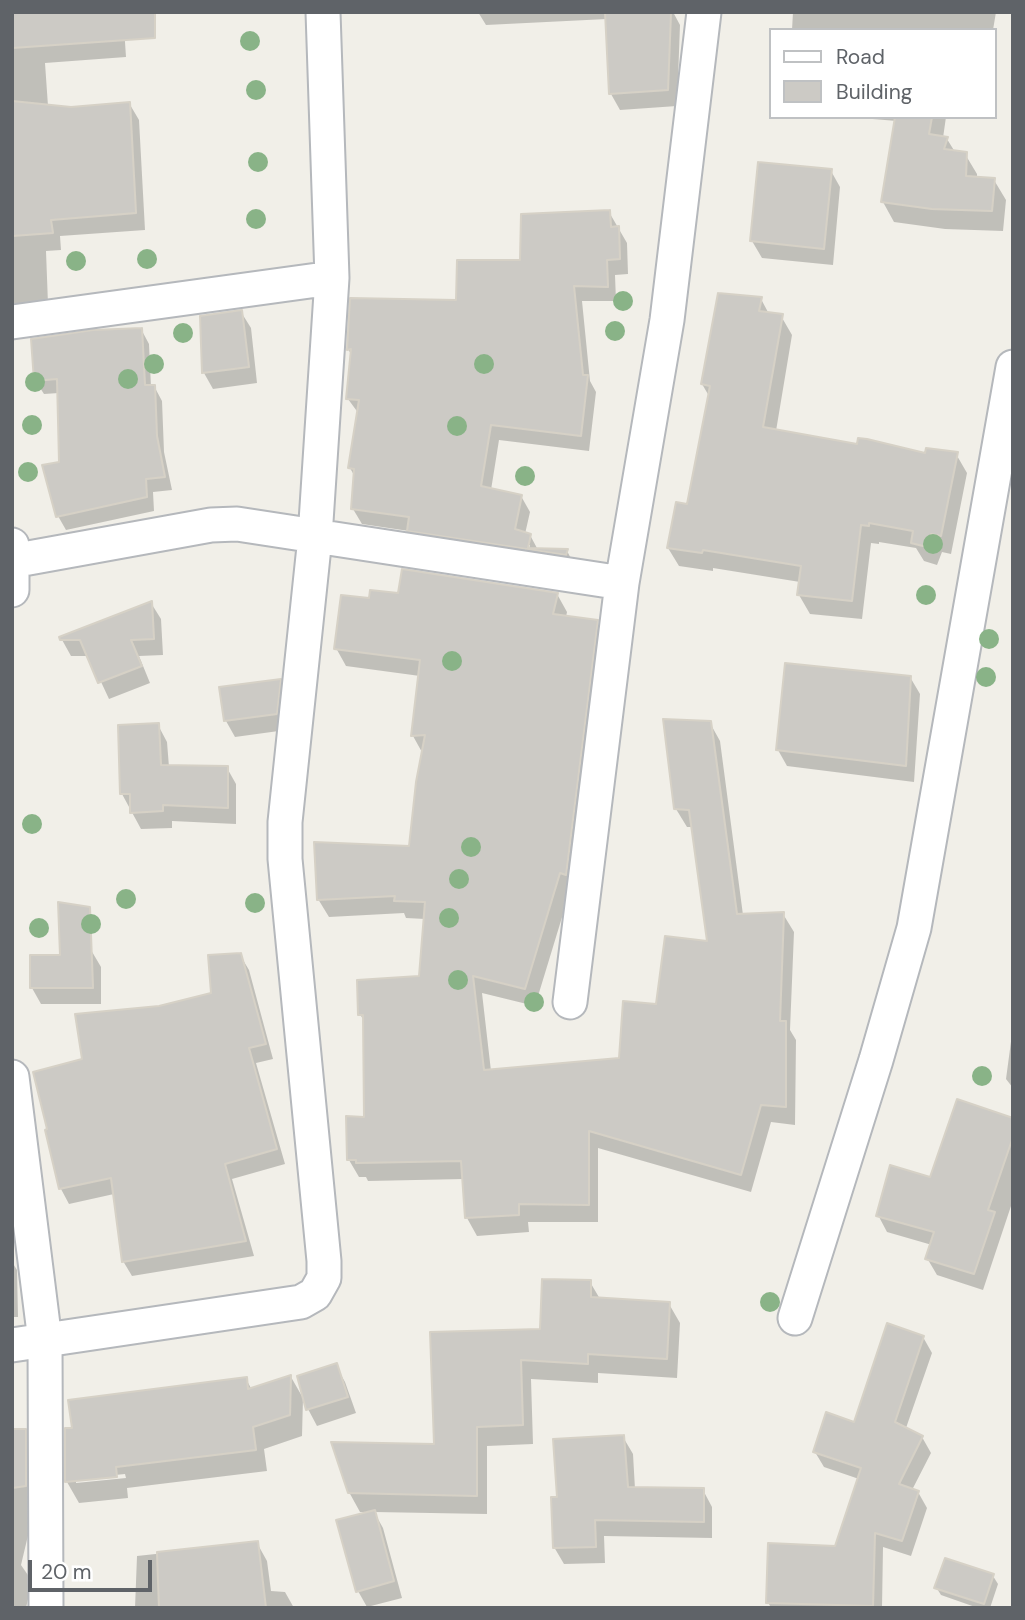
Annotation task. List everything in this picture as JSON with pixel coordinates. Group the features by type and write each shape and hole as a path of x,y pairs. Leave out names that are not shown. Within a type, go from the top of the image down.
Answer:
{"street":[{"path":"12,1345 301,1302 315,1294 324,1278 285,859 285,822 315,537 332,278 323,12"},
{"path":"570,1002 622,583 667,320 704,12"},
{"path":"12,322 332,278"},
{"path":"795,1318 876,1060 914,928 1013,367"},
{"path":"13,564 211,525 237,524 622,583"},
{"path":"12,1077 45,1341 46,1608"}],"building":[{"path":"12,12 155,12 155,38 12,48"},
{"path":"605,12 671,12 668,90 609,94"},
{"path":"12,101 71,107 130,102 136,213 51,220 53,233 12,236"},
{"path":"895,119 932,119 929,134 948,137 944,149 967,152 966,176 995,178 992,211 932,209 881,202"},
{"path":"758,162 832,169 824,249 750,241"},
{"path":"610,210 611,227 619,226 620,259 607,260 608,287 574,286 583,375 588,375 581,436 491,425 481,486 522,495 515,529 531,534 528,548 568,549 566,555 407,531 409,517 351,509 354,469 348,468 359,400 346,399 351,349 347,350 350,298 456,300 457,260 520,260 521,214"},
{"path":"718,293 762,297 759,311 783,314 763,427 857,444 858,438 867,439 925,453 926,448 958,452 941,536 931,534 927,547 911,543 913,531 869,523 869,526 861,525 852,601 797,595 801,566 703,550 702,553 667,548 676,502 687,504 710,386 701,384"},
{"path":"242,310 249,367 202,373 200,316"},
{"path":"142,328 145,385 155,385 157,436 165,477 146,479 147,497 56,517 42,465 59,462 57,379 34,381 31,339 93,330"},
{"path":"402,569 558,593 553,614 598,620 566,875 560,873 525,989 473,976 484,1070 619,1058 623,1001 656,1004 665,936 707,941 689,810 674,809 663,719 711,721 737,914 784,912 780,1021 786,1021 786,1107 761,1105 741,1175 589,1131 589,1205 519,1204 519,1215 465,1218 461,1161 356,1163 356,1160 347,1160 346,1116 364,1117 363,1015 358,1015 357,980 419,976 425,902 394,901 395,896 317,900 314,842 409,846 416,782 425,735 411,736 420,660 334,649 341,595 369,598 370,590 398,593"},
{"path":"152,601 154,639 131,640 142,666 98,683 80,640 60,640 59,637"},
{"path":"785,663 911,676 906,766 776,750"},
{"path":"281,679 277,714 224,721 219,687"},
{"path":"159,723 161,765 228,766 228,808 163,805 163,811 130,813 130,794 120,794 118,725"},
{"path":"58,902 90,907 93,988 30,988 30,955 60,955"},
{"path":"241,953 266,1044 249,1048 277,1149 225,1164 246,1241 122,1262 111,1178 59,1189 33,1072 82,1059 75,1014 159,1006 211,993 208,955"},
{"path":"957,1099 1013,1118 1013,1137 988,1210 995,1212 974,1274 925,1259 934,1232 876,1216 890,1165 930,1177"},
{"path":"542,1279 591,1280 591,1297 670,1302 667,1359 588,1354 588,1364 521,1360 523,1425 477,1427 477,1496 348,1493 331,1442 434,1444 430,1332 540,1329"},
{"path":"887,1323 924,1336 895,1422 923,1436 899,1484 919,1491 902,1541 875,1533 873,1606 766,1603 768,1543 835,1546 861,1468 813,1452 826,1412 854,1422"},
{"path":"337,1363 348,1397 306,1410 297,1376"},
{"path":"291,1375 290,1415 253,1427 256,1450 116,1467 117,1477 65,1482 65,1428 72,1428 68,1400 247,1377 248,1389"},
{"path":"12,1429 26,1429 26,1486 12,1488"},
{"path":"624,1435 628,1487 704,1488 704,1522 595,1520 596,1547 553,1548 551,1497 557,1497 553,1439"},
{"path":"375,1510 394,1581 356,1592 336,1520"},
{"path":"258,1541 266,1608 159,1608 157,1552"},
{"path":"945,1558 994,1574 984,1604 934,1588"}]}
